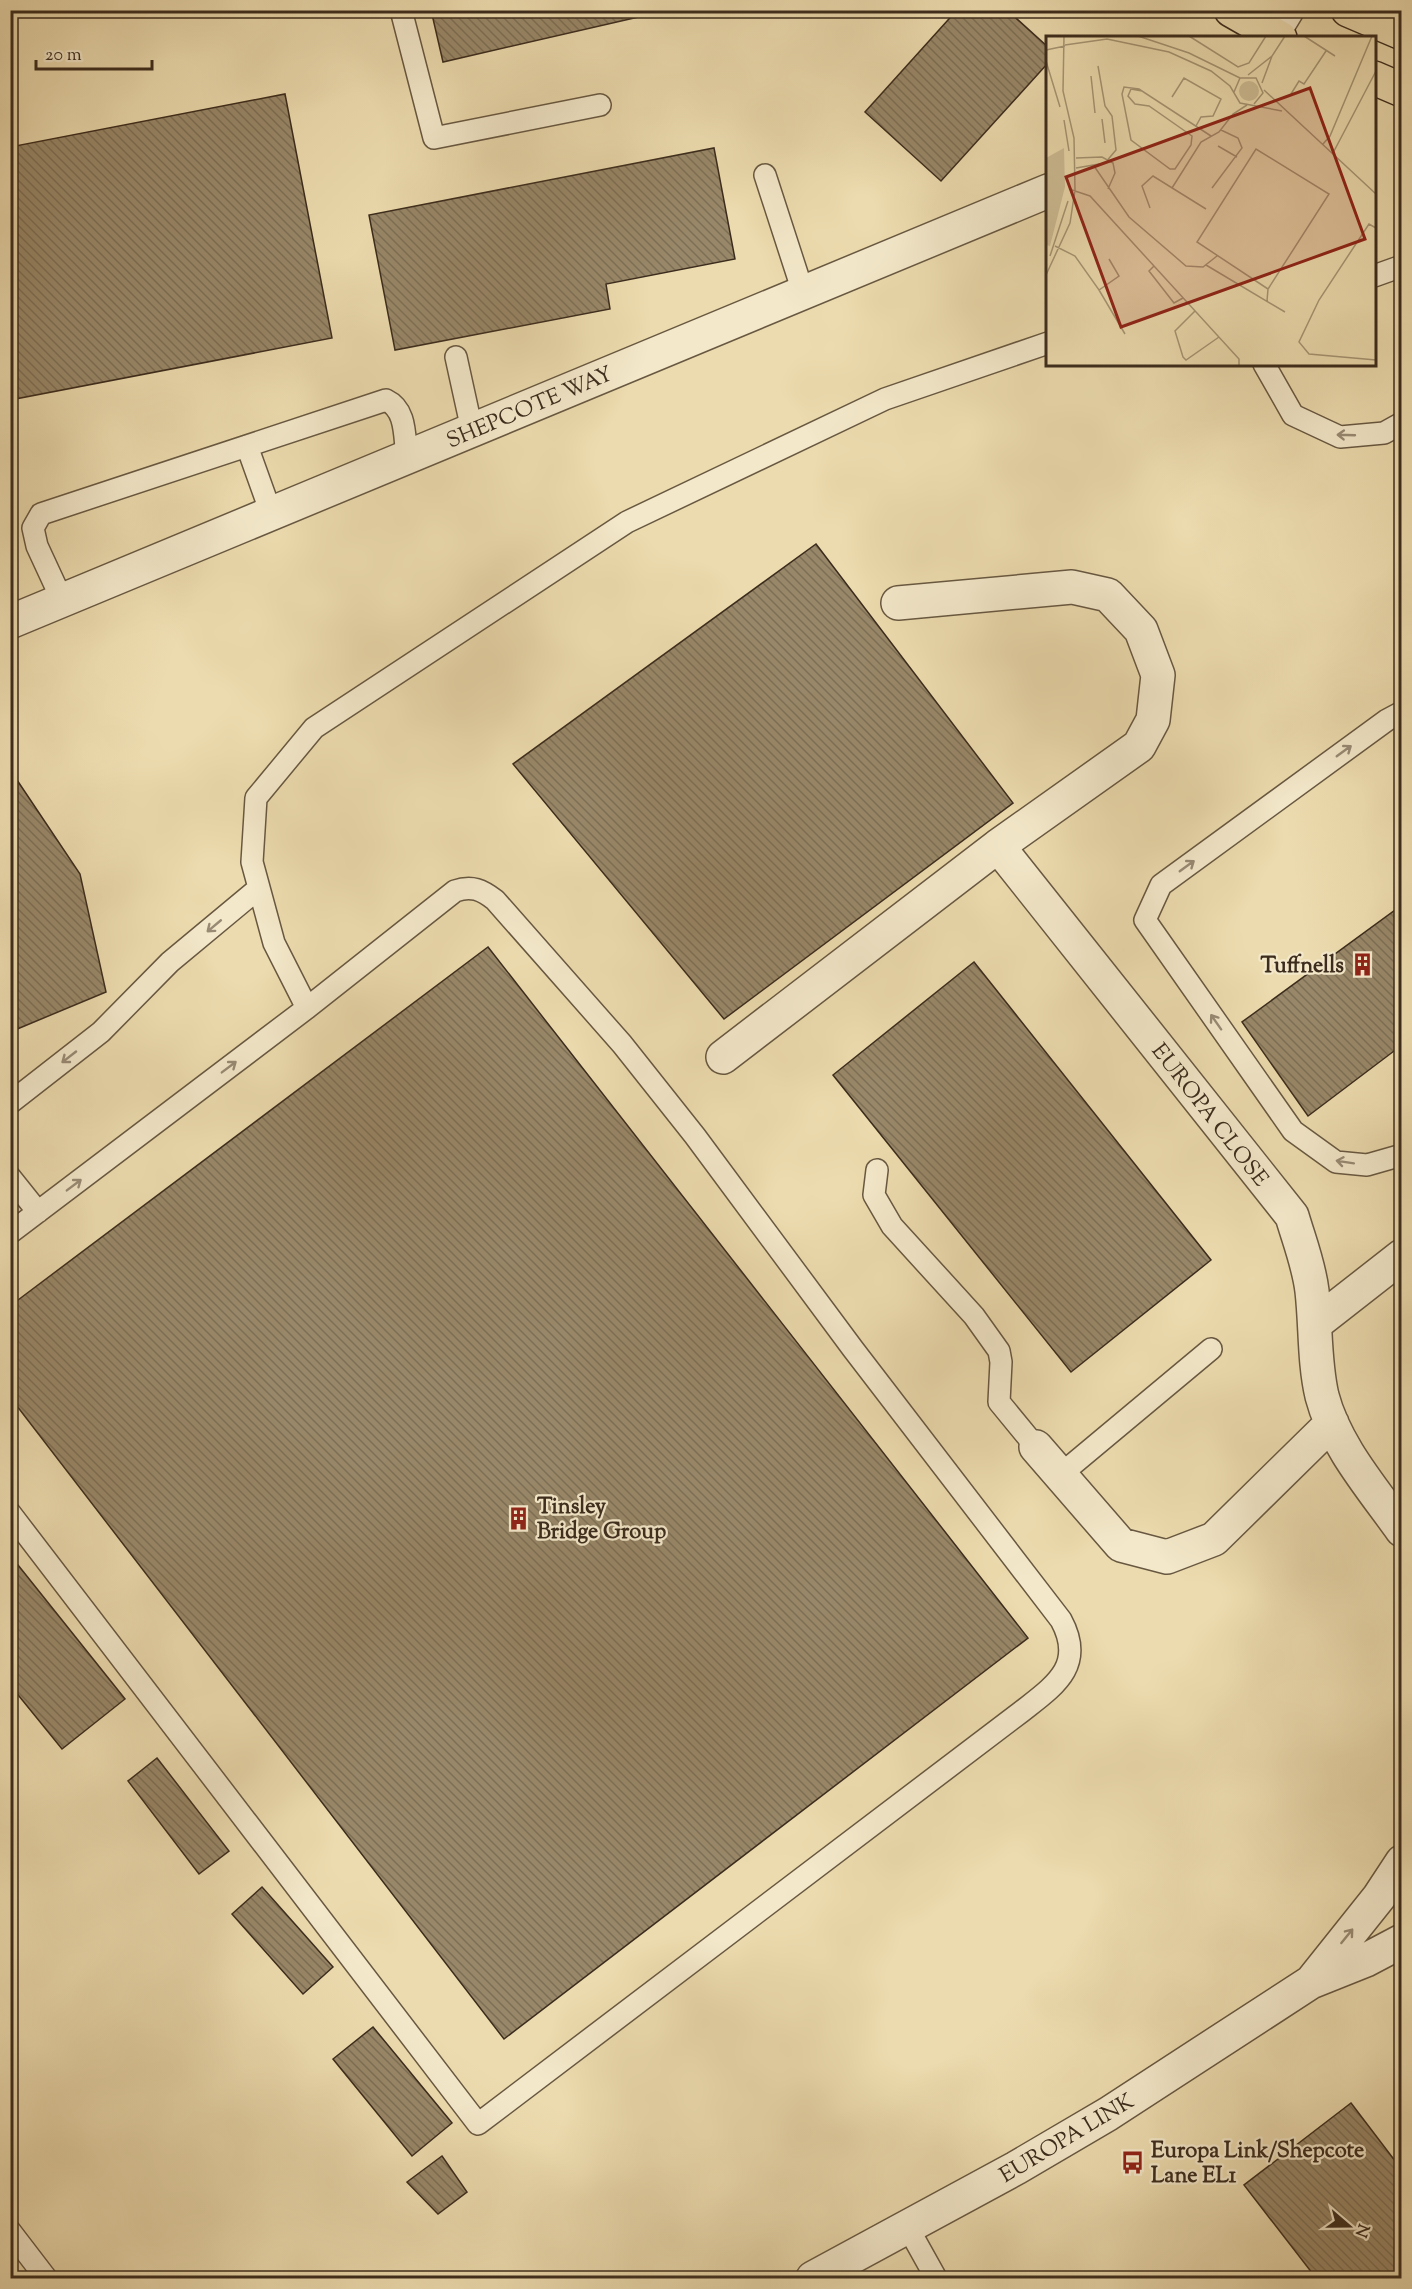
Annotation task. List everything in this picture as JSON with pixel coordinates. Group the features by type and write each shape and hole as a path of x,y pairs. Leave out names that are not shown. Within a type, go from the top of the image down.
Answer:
{"highway":[{"path":"1231,10 1278,30"},
{"path":"1348,10 1401,33"},
{"path":"1376,79 1401,90"}],"street":[{"name":"SHEPCOTE WAY","path":"10,622 1046,191"},
{"path":"723,1057 998,846 1139,746 1153,720 1158,675 1141,630 1108,596 1072,587 898,603"},
{"name":"EUROPA CLOSE","path":"998,846 1292,1216 1310,1279 1317,1364 1323,1397 1332,1423 1345,1448 1401,1530"},
{"path":"1315,1324 1401,1256"},
{"path":"1036,1447 1121,1545 1167,1557 1214,1539 1332,1423"},
{"name":"EUROPA LINK","path":"1311,1982 1379,1897 1401,1862"},
{"name":"EUROPA LINK","path":"813,2278 1016,2168 1108,2114 1311,1982 1366,1960 1401,1941"}],"lane":[{"path":"401,10 434,138 600,105"},
{"path":"765,175 803,292"},
{"path":"1376,275 1401,266"},
{"path":"307,1008 273,944 252,862 256,798 314,728 627,522 885,399 1046,343"},
{"path":"456,357 472,430"},
{"path":"1265,366 1293,415 1340,437 1384,433 1401,423"},
{"path":"62,600 37,546 33,528 41,514 386,400 395,405 402,414 407,457"},
{"path":"247,446 271,513"},
{"path":"1401,712 1161,885 1145,920 1293,1131 1336,1162 1367,1165 1401,1155"},
{"path":"10,1103 101,1032 170,962 258,888"},
{"path":"10,1233 307,1008 455,891 469,888 480,890 495,900 622,1044 695,1136 853,1349 1061,1620 1070,1647 1066,1668 1060,1680 478,2124 10,1513"},
{"path":"877,1170 874,1195 878,1204 892,1226 974,1316 999,1351 1001,1362 999,1402 1036,1447"},
{"path":"10,1177 38,1212"},
{"path":"1060,1475 1211,1349"},
{"path":"907,2226 936,2278"},
{"path":"10,2231 46,2278"}],"building":[{"path":"431,10 669,10 443,62"},
{"path":"957,10 1007,10 1046,45 1046,65 941,181 865,112"},
{"path":"285,94 332,338 10,400 10,147"},
{"path":"714,148 735,259 606,284 610,309 395,350 369,215"},
{"path":"816,544 1013,803 724,1019 513,764"},
{"path":"15,777 80,874 106,992 10,1032 10,779"},
{"name":"Tuffnells","path":"1402,905 1402,1045 1308,1116 1242,1022"},
{"name":"Tinsley Bridge Group","path":"488,947 1028,1638 504,2039 10,1397 10,1306"},
{"path":"974,962 1211,1260 1071,1372 833,1075"},
{"path":"10,1555 125,1699 62,1749 10,1685"},
{"path":"157,1758 229,1851 199,1874 128,1781"},
{"path":"262,1887 333,1967 303,1994 232,1914"},
{"path":"373,2027 452,2123 412,2156 333,2059"},
{"path":"1351,2103 1402,2170 1402,2278 1316,2278 1244,2185"},
{"path":"442,2156 467,2192 438,2214 407,2182"}],"place":[{"name":"Tuffnells","path":"1362,964"},
{"name":"Tinsley Bridge Group","path":"519,1518"},
{"name":"Europa Link/Shepcote Lane EL1","path":"1133,2162"}]}
